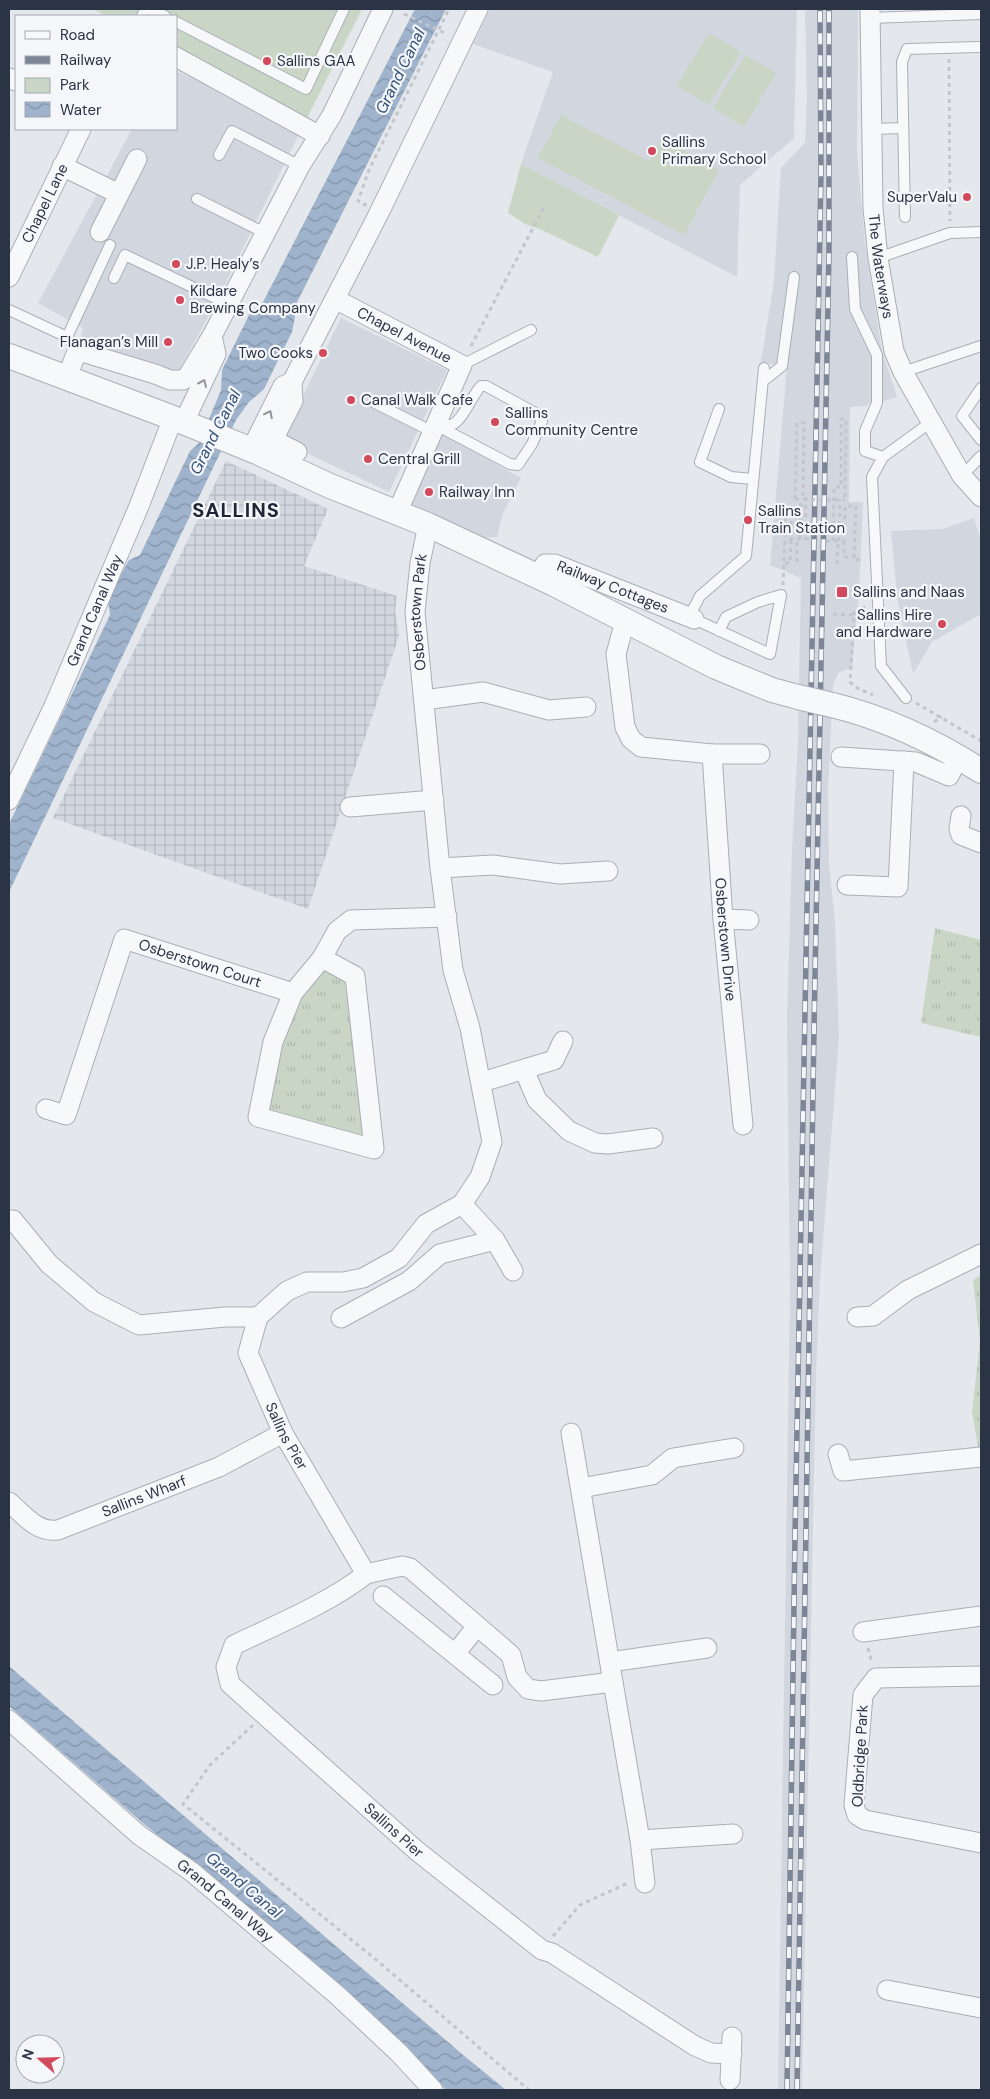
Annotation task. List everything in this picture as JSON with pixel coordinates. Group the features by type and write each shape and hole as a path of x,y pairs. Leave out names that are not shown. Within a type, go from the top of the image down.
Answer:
{"street":[{"path":"67,377 76,354 82,352 170,380 183,380 188,376 212,336 300,166 332,115 383,9"},
{"path":"297,452 274,440 293,401 292,382 423,123 478,9"},
{"name":"The Waterways","path":"870,14 873,208 878,258 894,352 903,372 962,476 981,497"},
{"path":"178,58 320,136"},
{"name":"Chapel Lane","path":"9,277 80,130"},
{"path":"105,238 119,194 137,159"},
{"path":"62,166 119,194"},
{"name":"Chapel Avenue","path":"335,299 462,365 397,513"},
{"name":"Grand Canal Way","path":"9,800 54,706 139,506 184,422 216,354 212,336"},
{"path":"9,356 184,422 330,486 428,525 538,576 716,667 772,690 892,723 959,756 981,771"},
{"path":"243,447 283,386 292,382"},
{"name":"Osberstown Park","path":"428,525 420,563 415,612 440,868 454,970 482,1082 492,1142 480,1177 462,1204"},
{"name":"Railway Cottages","path":"538,576 545,564 555,564 691,618"},
{"path":"627,622 616,654 625,728 631,739 641,747 712,754 760,754"},
{"path":"424,700 483,692 549,710 586,706"},
{"name":"Osberstown Drive","path":"712,754 723,919 743,1125"},
{"path":"841,757 916,762 949,776 959,756"},
{"path":"846,885 898,887 904,761"},
{"path":"350,807 434,800"},
{"path":"961,816 959,829 961,835 981,843"},
{"path":"440,868 493,865 560,874 608,872"},
{"path":"322,958 355,976 374,1149 258,1117 273,1042 293,992 322,958 337,931 351,920 447,917"},
{"path":"723,919 748,920"},
{"name":"Osberstown Court","path":"46,1110 66,1114 124,939 293,992"},
{"path":"482,1082 554,1060 563,1041"},
{"path":"524,1070 537,1100 564,1127 575,1135 608,1144 653,1138"},
{"path":"9,1220 13,1220 49,1264 94,1302 139,1326 218,1317 258,1317 288,1291 307,1282 344,1282 363,1278 399,1258 426,1224 462,1204 495,1240 513,1271"},
{"path":"341,1318 409,1280 440,1254 495,1240"},
{"path":"857,1317 873,1316 908,1290 981,1254"},
{"name":"Sallins Pier","path":"258,1317 248,1353 284,1433 366,1574"},
{"name":"Sallins Wharf","path":"9,1502 40,1529 48,1532 58,1530 219,1467 284,1433"},
{"path":"571,1433 640,1840 645,1883"},
{"path":"581,1488 652,1475 673,1458 734,1448"},
{"path":"838,1454 843,1472 981,1457"},
{"name":"Sallins Pier","path":"613,1682 542,1691 528,1689 517,1677 511,1655 406,1566 366,1574 356,1582 286,1620 234,1645 226,1667 230,1684 264,1715 417,1851 542,1950 552,1953 695,2046 711,2053 732,2045 730,2080"},
{"path":"383,1596 493,1685"},
{"path":"863,1632 981,1616"},
{"path":"455,1654 477,1626"},
{"path":"610,1662 707,1648"},
{"path":"876,1678 981,1676"},
{"name":"Oldbridge Park","path":"876,1678 863,1695 854,1805 857,1815 865,1820 981,1842"},
{"name":"Grand Canal Way","path":"9,1720 139,1835 192,1872 337,1995 399,2053 434,2090"},
{"path":"640,1840 733,1834"},
{"path":"887,1990 981,2008"}],"lane":[{"path":"150,9 163,15"},
{"path":"178,23 306,89 344,9"},
{"path":"870,14 981,14"},
{"path":"905,217 902,62 907,49 978,47"},
{"path":"872,129 903,128"},
{"path":"220,154 232,131 300,166"},
{"path":"197,198 265,233"},
{"path":"878,258 950,233 981,232"},
{"path":"67,337 105,238"},
{"path":"114,278 125,255 228,304"},
{"path":"852,257 855,309 877,355 877,403 865,432 865,451 883,457"},
{"path":"763,381 782,366 794,277"},
{"path":"9,310 67,337 72,343 76,354"},
{"path":"462,365 531,330"},
{"path":"903,372 981,346"},
{"path":"719,631 726,618 758,602 782,595 770,654 719,631 691,618 700,596 746,556 764,368"},
{"path":"375,403 435,426 510,464 518,465 532,444 542,421 537,414 486,386 481,386 461,418 454,424 435,426"},
{"path":"981,388 962,416 981,440"},
{"path":"719,409 700,462 730,477 753,478"},
{"path":"906,698 881,666 872,477 883,457 931,422"},
{"path":"962,476 981,456"}],"path":[{"path":"365,205 358,201 369,170 449,9"},
{"path":"404,14 445,32"},
{"path":"949,54 950,233"},
{"path":"462,365 544,207"},
{"path":"805,539 806,496 803,496 804,423 796,423 795,499 800,499 840,500 845,500 846,419 841,419 840,487 834,487 833,541"},
{"path":"798,562 800,499"},
{"path":"837,564 840,500"},
{"path":"854,557 856,506 845,506 844,557 854,557 854,560 875,559"},
{"path":"782,595 785,563 786,508 792,508 790,562 785,563"},
{"path":"791,539 812,539"},
{"path":"826,541 844,541"},
{"path":"864,559 864,568"},
{"path":"854,615 854,612 864,612 864,603"},
{"path":"906,698 981,741"},
{"path":"863,1632 876,1678"},
{"path":"264,1715 210,1765 183,1804 374,1958 529,2090"},
{"path":"542,1950 580,1905 632,1882 645,1883"}],"shaded area":[{"name":"Sallins Primary School","path":"490,9 797,9 794,138 740,185 737,277 521,164 553,72 473,44"},
{"path":"805,9 858,9 857,154 865,244 882,351 897,397 877,403 868,403 868,406 850,407 849,502 863,502 859,592 852,669 838,673 833,685 828,790 829,866 835,922 839,1038 820,1278 816,1374 802,2090 778,2090 790,1290 787,1018 792,850 798,743 801,578 770,565 787,367 761,362 774,281 781,168 805,143 807,99"},
{"path":"178,72 250,104 300,132 220,295 176,376 78,350 83,328 38,303 131,130 178,130"},
{"path":"341,318 447,370 389,492 281,441"},
{"path":"439,432 521,478 503,513 497,537 479,538 406,502"},
{"path":"226,461 328,509 304,566 397,596 395,610 399,636 308,909 53,818"},
{"path":"974,518 981,541 981,614 932,642 913,674 897,597 891,531 943,529"}],"green space":[{"name":"Sallins GAA","path":"93,9 362,9 306,120 178,50 178,15 104,15"},
{"path":"709,33 741,52 709,105 677,86"},
{"path":"745,55 776,73 744,127 713,108"},
{"path":"561,115 649,161 661,138 719,170 684,235 538,158"},
{"path":"521,164 619,215 598,257 542,230 525,224 508,213"},
{"path":"935,928 981,940 981,1037 921,1023"},
{"path":"326,959 355,980 371,1146 261,1113 293,998"},
{"path":"981,1275 981,1450 979,1451 972,1412 980,1341 973,1280"}],"water":[{"name":"Grand Canal","path":"415,9 446,9 294,308 295,317 292,332 264,389 249,402 236,420 9,892 9,824 110,615 108,598 129,560 140,555 190,451 199,443 221,390 222,370 250,313 263,302"},
{"name":"Grand Canal","path":"9,1666 506,2090 446,2090 344,1990 248,1907 145,1825 9,1706"}],"railway":[{"path":"787,2090 795,1535 821,174 820,9"},
{"path":"797,2090 829,251 829,9"}],"place":[{"name":"Sallins GAA","path":"267,61"},
{"name":"Sallins Primary School","path":"652,151"},
{"name":"SuperValu","path":"967,197"},
{"name":"J.P. Healy’s","path":"176,264"},
{"name":"Kildare Brewing Company","path":"180,300"},
{"name":"Flanagan’s Mill","path":"168,342"},
{"name":"Two Cooks","path":"323,353"},
{"name":"Canal Walk Cafe","path":"351,400"},
{"name":"Sallins Community Centre","path":"495,422"},
{"name":"Central Grill","path":"368,459"},
{"name":"Railway Inn","path":"429,492"},
{"name":"Sallins Train Station","path":"748,520"},
{"name":"Sallins and Naas","path":"842,592"},
{"name":"Sallins Hire and Hardware","path":"942,624"}],"district":[{"name":"SALLINS","path":"236,510"}]}
